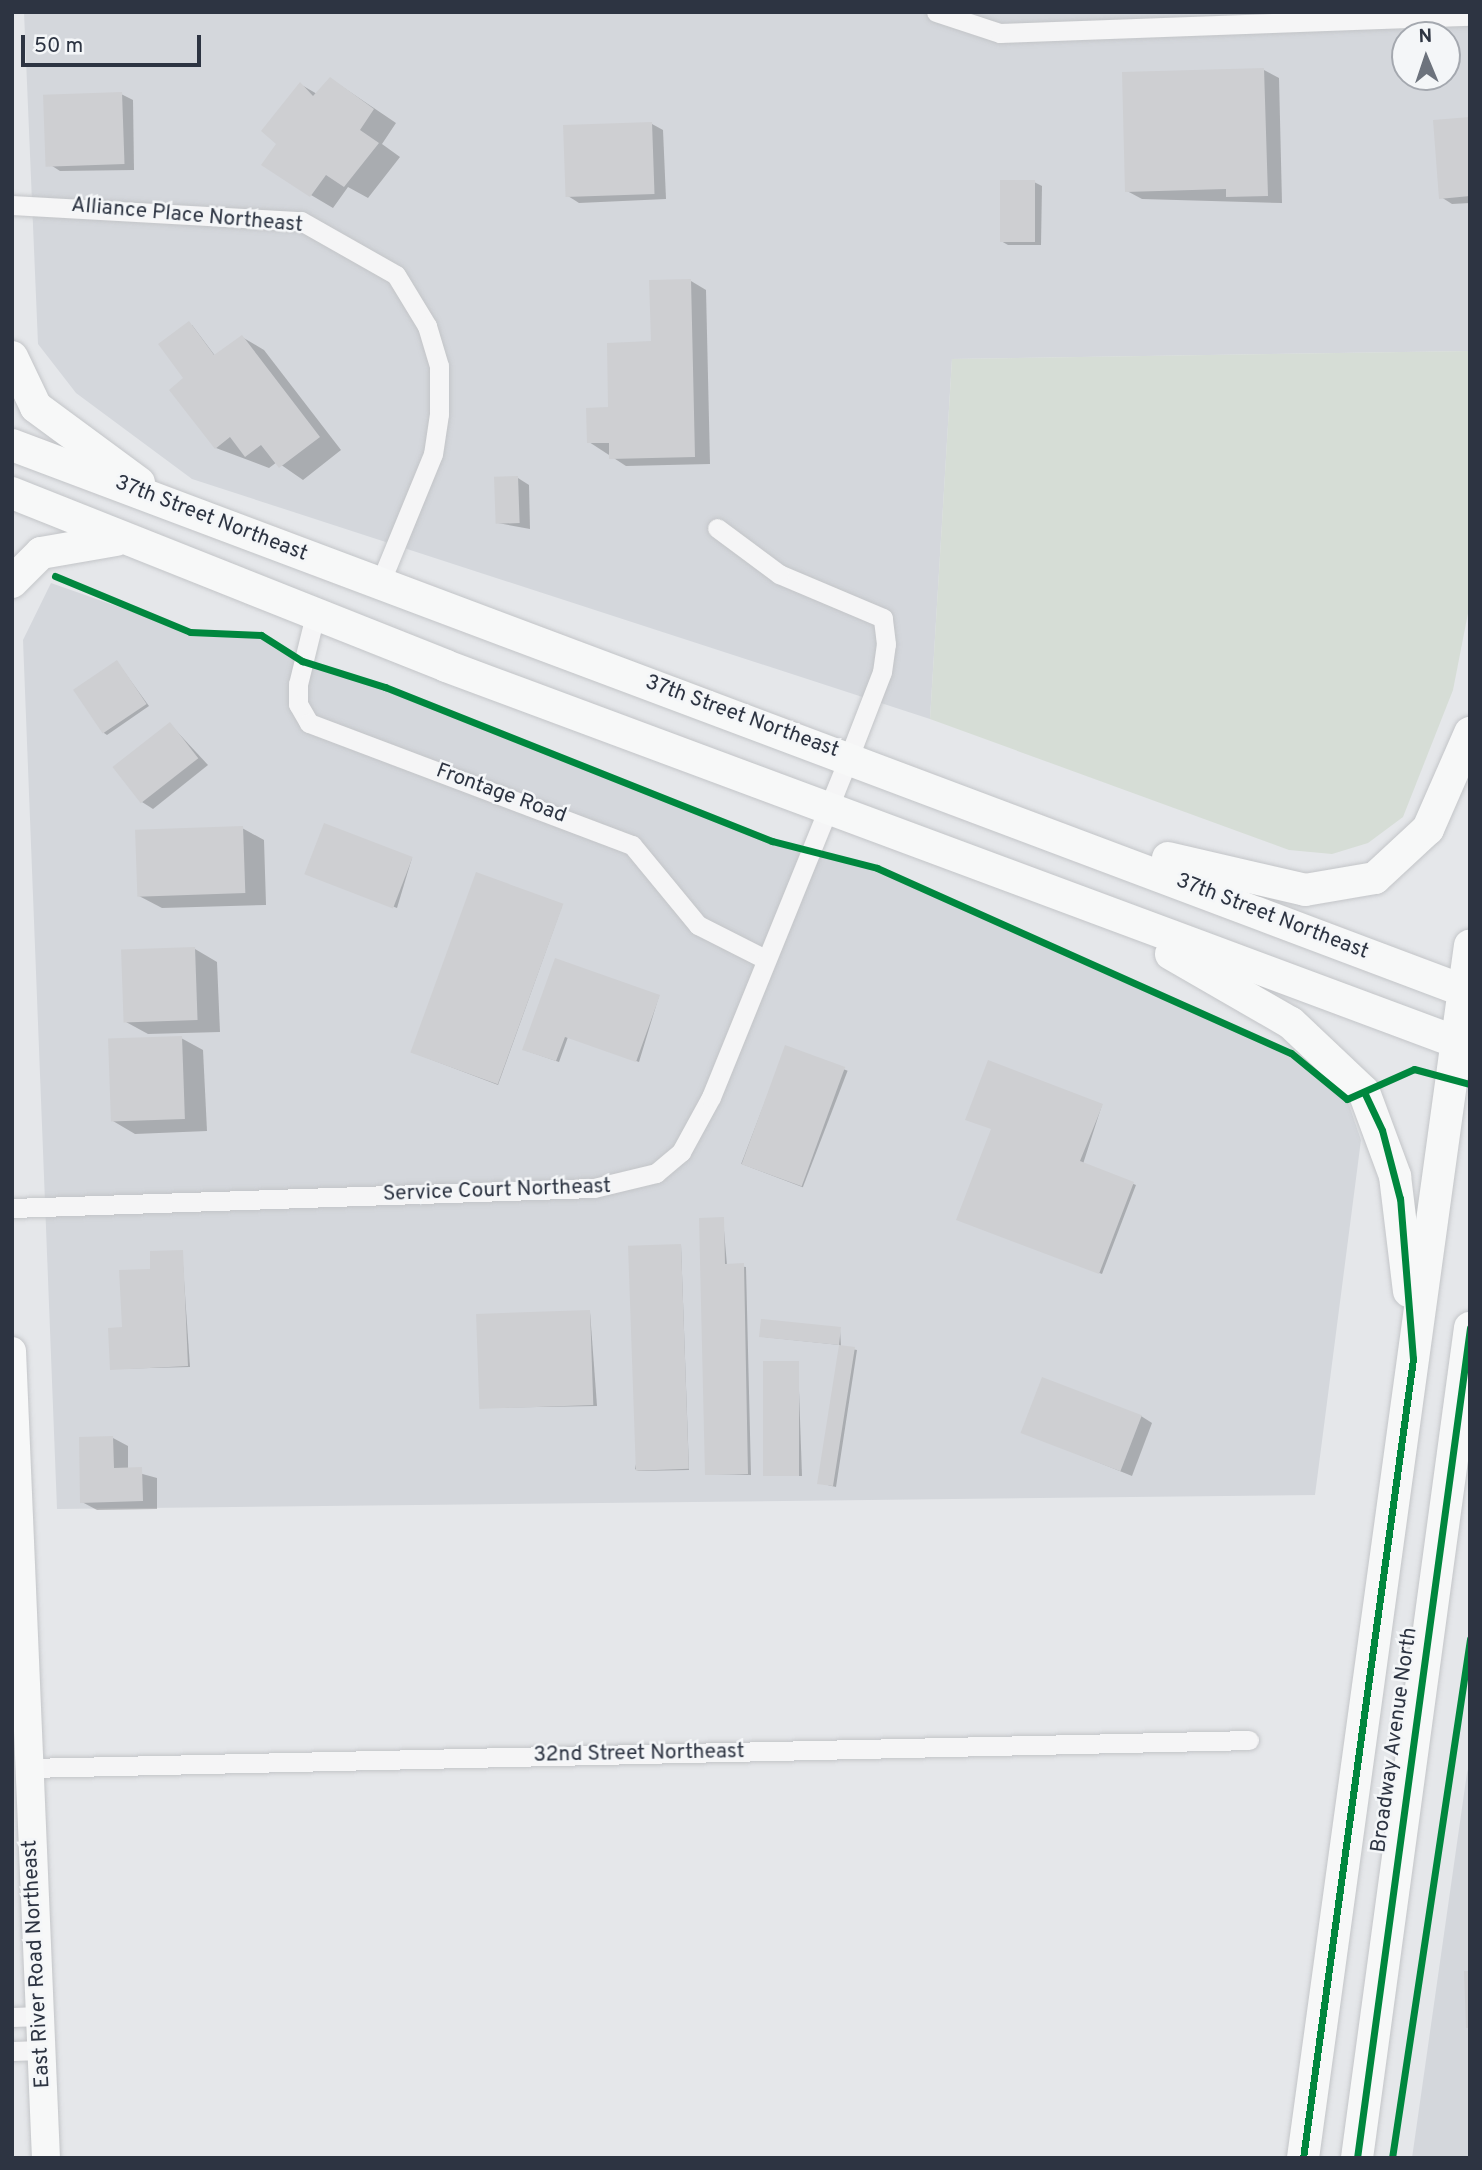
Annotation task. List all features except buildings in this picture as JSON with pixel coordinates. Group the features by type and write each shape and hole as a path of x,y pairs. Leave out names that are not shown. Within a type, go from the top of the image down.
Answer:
{"main road":[{"path":"12,357 36,407 153,496"},
{"name":"37th Street Northeast","path":"12,445 1014,818 1467,991"},
{"path":"12,493 116,540 1463,1044"},
{"path":"12,582 41,553 116,540"},
{"path":"1014,818 1281,887 1354,886 1393,865 1428,829 1470,733"},
{"path":"1010,876 1260,1003 1321,1045 1353,1079 1374,1110 1395,1176 1413,1359"},
{"name":"Broadway Avenue North","path":"1303,2158 1413,1359 1463,1044 1470,945"},
{"name":"Broadway Avenue North","path":"1357,2158 1470,1328"},
{"path":"1427,1629 1470,1467"},
{"path":"1361,2121 1374,2158"}],"street":[{"path":"936,12 1000,33 1355,16 1470,16"},
{"name":"Alliance Place Northeast","path":"12,205 301,221 396,275 435,353 439,414 433,454 380,583"},
{"name":"Service Court Northeast","path":"12,1208 594,1188 637,1181 668,1164 693,1135 763,958 883,672 883,618 779,574 717,528"},
{"name":"Frontage Road","path":"315,615 298,684 298,704 309,723 632,845 698,925 763,958"},
{"name":"East River Road Northeast","path":"12,1351 28,1768 26,2017 41,2050 46,2158"},
{"name":"32nd Street Northeast","path":"28,1768 1249,1741"},
{"path":"12,2051 41,2050"}],"shaded area":[{"path":"24,12 1470,12 1470,351 952,359 930,719 192,479 76,393 38,344"},
{"path":"1470,351 1470,603 1453,690 1403,817 1368,843 1332,854 1289,850 930,719 952,359"},
{"path":"51,583 190,632 261,635 302,661 385,687 772,841 877,868 1291,1053 1347,1099 1361,1140 1315,1495 57,1509 23,640"},
{"path":"1470,1761 1470,2158 1412,2158 1467,1773"}],"cycle path":[{"path":"55,576 190,632 261,635 302,661 385,687 772,841 877,868 1291,1053 1347,1099 1414,1069 1470,1084"},
{"path":"1303,2158 1413,1359 1400,1199 1382,1130 1364,1092"},
{"path":"1357,2158 1470,1328"},
{"path":"1392,2158 1470,1639"}]}
